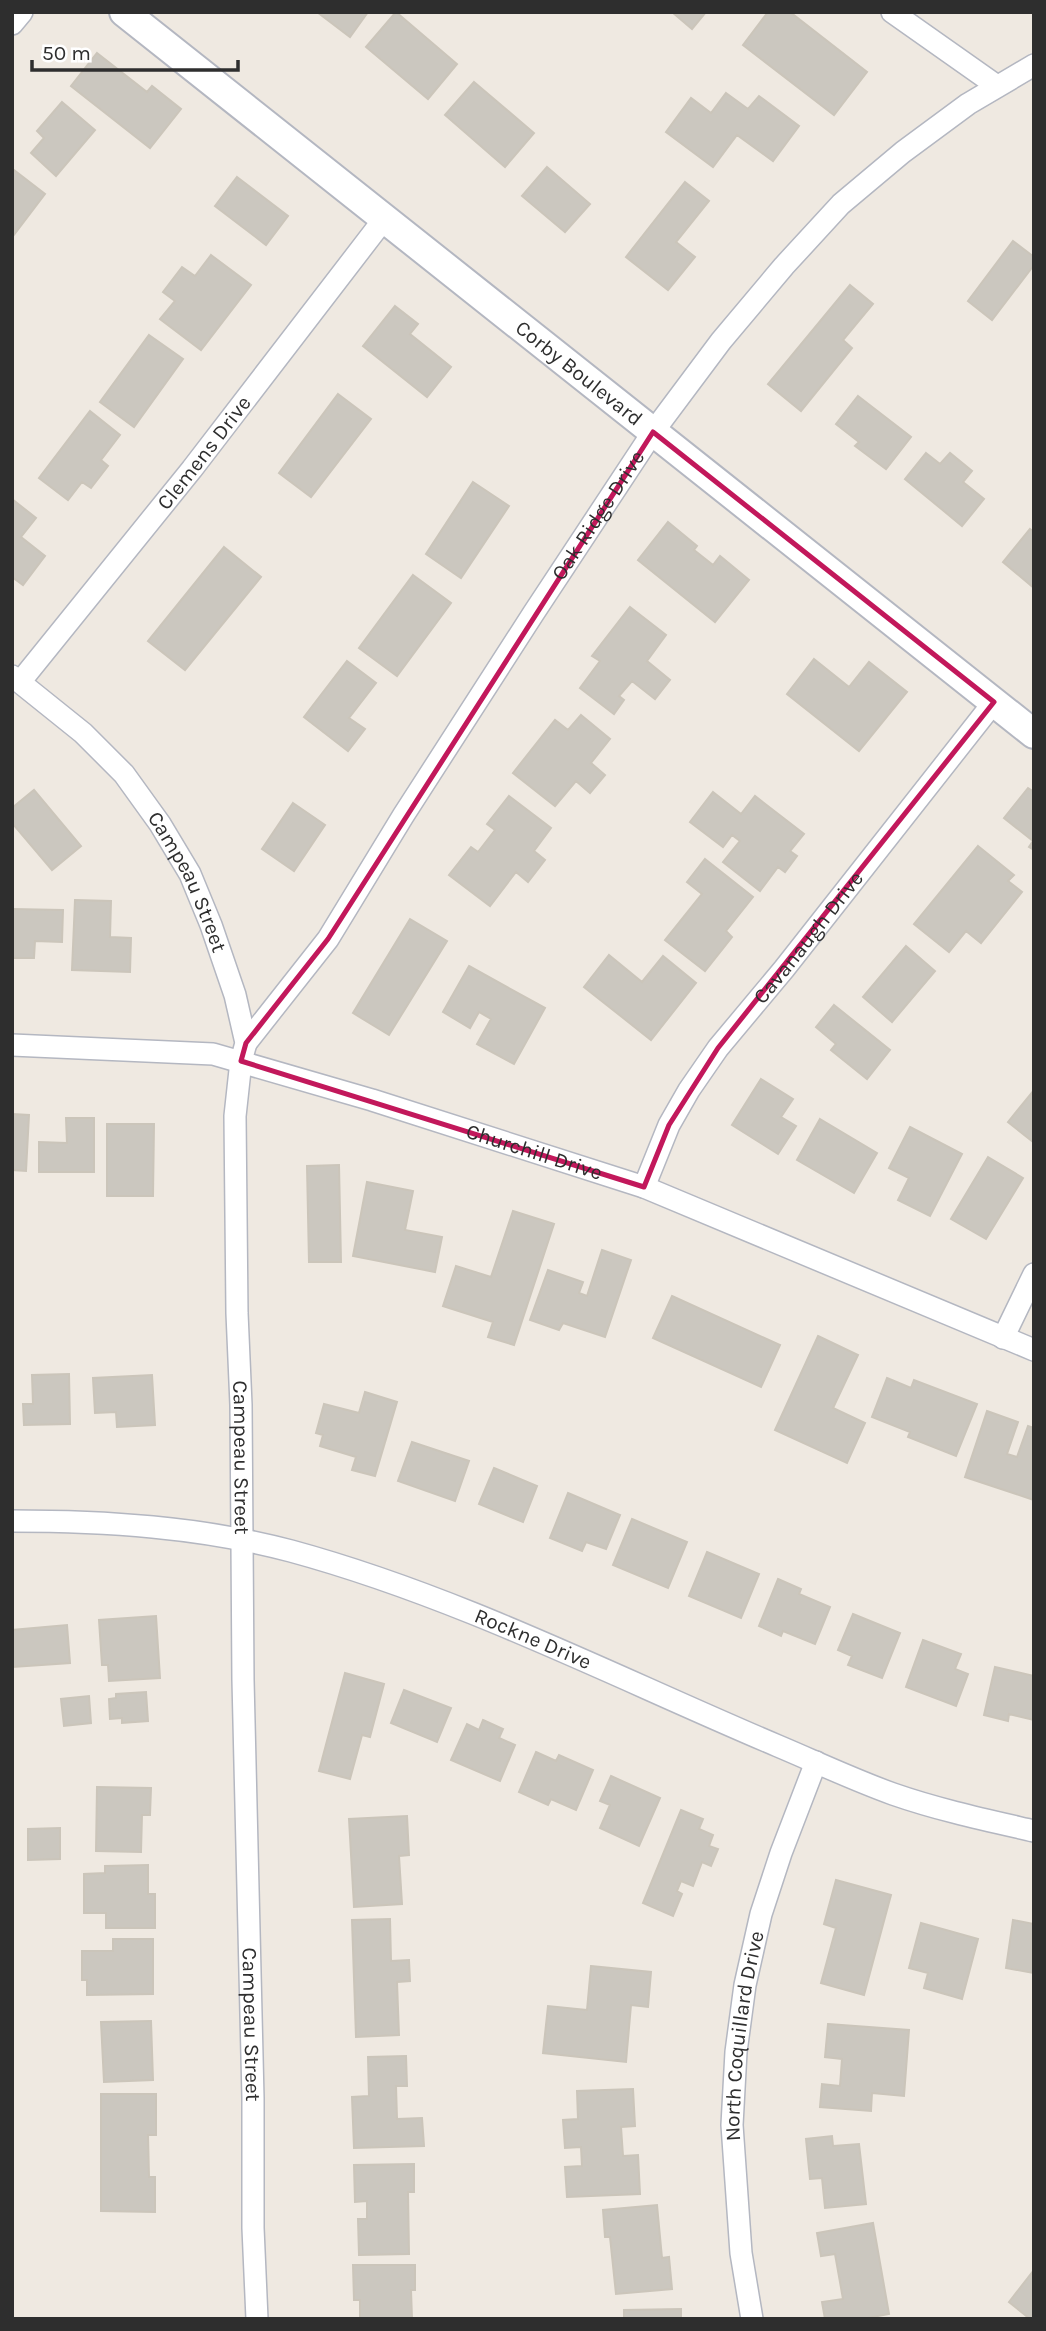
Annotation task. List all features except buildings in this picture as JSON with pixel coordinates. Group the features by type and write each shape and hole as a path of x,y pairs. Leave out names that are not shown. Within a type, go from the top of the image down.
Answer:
{"street":[{"path":"12,24 22,12"},
{"name":"Corby Boulevard","path":"124,12 1034,734"},
{"path":"892,12 997,86"},
{"name":"Oak Ridge Drive","path":"244,1052 328,939 403,816 653,432 721,341 841,204 946,120 1034,65"},
{"name":"Clemens Drive","path":"16,679 192,469 384,219"},
{"name":"Campeau Street","path":"16,679 83,733 124,774 160,824 190,874 211,925 234,995 244,1052 235,1116 253,2098 253,2228 257,2319"},
{"name":"Cavanaugh Drive","path":"644,1186 669,1125 718,1048 784,969 994,702"},
{"name":"Churchill Drive","path":"12,1045 213,1054 244,1052 644,1186 1034,1350"},
{"path":"1003,1338 1034,1274"},
{"name":"Rockne Drive","path":"12,1521 122,1524 241,1540 290,1551 374,1576 477,1615 892,1794 967,1816 1034,1831"},
{"name":"North Coquillard Drive","path":"752,2319 741,2253 732,2125 736,2052 745,1985 761,1914 816,1762"}],"highlighted area":[{"path":"653,432 994,702 718,1048 669,1125 644,1187 241,1061 246,1043 328,939"}]}
